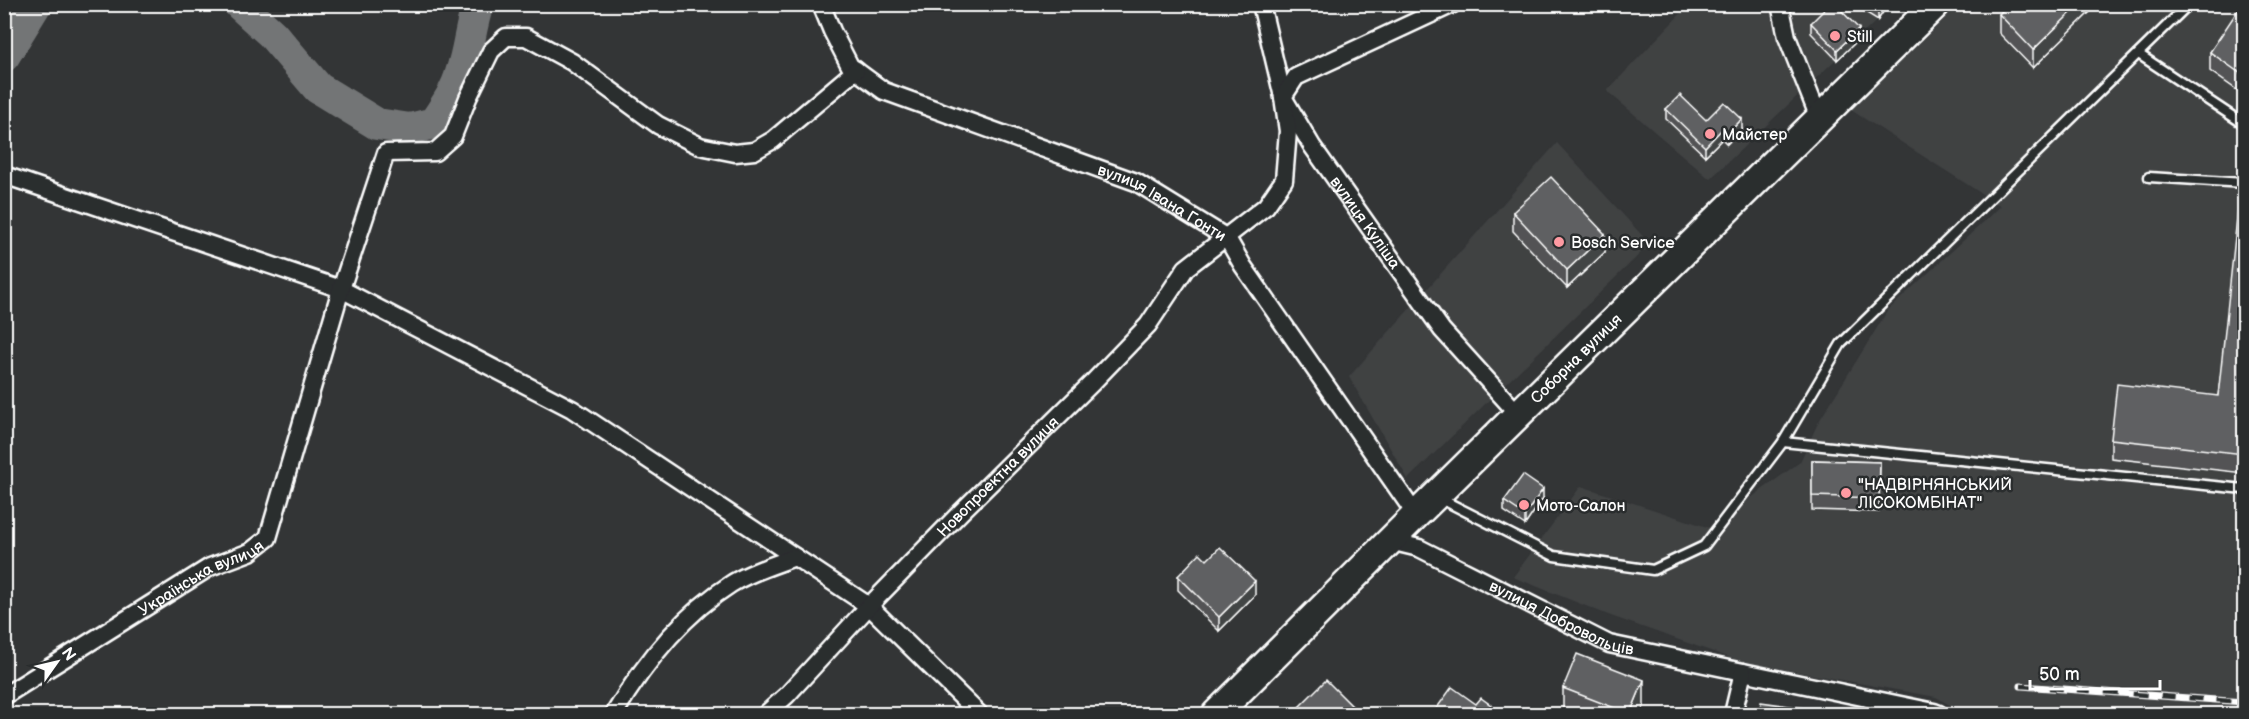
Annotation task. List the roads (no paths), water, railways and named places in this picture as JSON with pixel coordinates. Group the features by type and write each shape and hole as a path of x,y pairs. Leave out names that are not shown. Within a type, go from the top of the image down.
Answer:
{"main road":[{"name":"Соборна вулиця","path":"1216,714 1936,4"}],"street":[{"name":"вулиця Івана Гонти","path":"821,4 850,66 884,91 1136,182 1227,238 1416,515"},
{"name":"вулиця Куліша","path":"1261,4 1283,97 1312,146 1442,330 1518,414"},
{"path":"1283,97 1296,77 1452,4"},
{"path":"1780,4 1787,37 1819,118"},
{"name":"Українська вулиця","path":"4,696 210,567 250,552 268,538 341,289 386,153 435,152 453,136 468,98 491,51 506,37 526,37 572,62 658,125 700,146 735,153 754,151 773,140 856,70"},
{"name":"Новопроектна вулиця","path":"766,714 787,695 869,606 1148,325 1186,268 1266,206 1284,180 1288,131 1283,97"},
{"path":"4,175 341,289 572,409 869,606 979,714"},
{"name":"вулиця Добровольців","path":"1390,541 1419,548 1609,644 1939,714"},
{"path":"614,714 649,662 710,598 733,583 795,557"},
{"path":"1733,714 1743,672"}],"lane":[{"path":"1436,496 1554,556 1653,570 1704,546 1783,442 1841,344 2140,55 2189,4"},
{"path":"2140,55 2244,123"},
{"path":"2149,177 2244,183"},
{"path":"1783,442 2244,489"}],"waterway":[{"path":"4,56 36,4"},
{"path":"239,4 272,34 318,88 377,124 410,129 434,123 453,93 464,65 478,4"}],"railway":[{"path":"2021,686 2244,702"}],"place":[{"name":"Still","path":"1835,36"},
{"name":"Майстер","path":"1710,134"},
{"name":"Bosch Service","path":"1559,242"},
{"name":"\"НАДВІРНЯНСЬКИЙ ЛІСОКОМБІНАТ\"","path":"1846,493"},
{"name":"Мото-Салон","path":"1524,505"}]}
